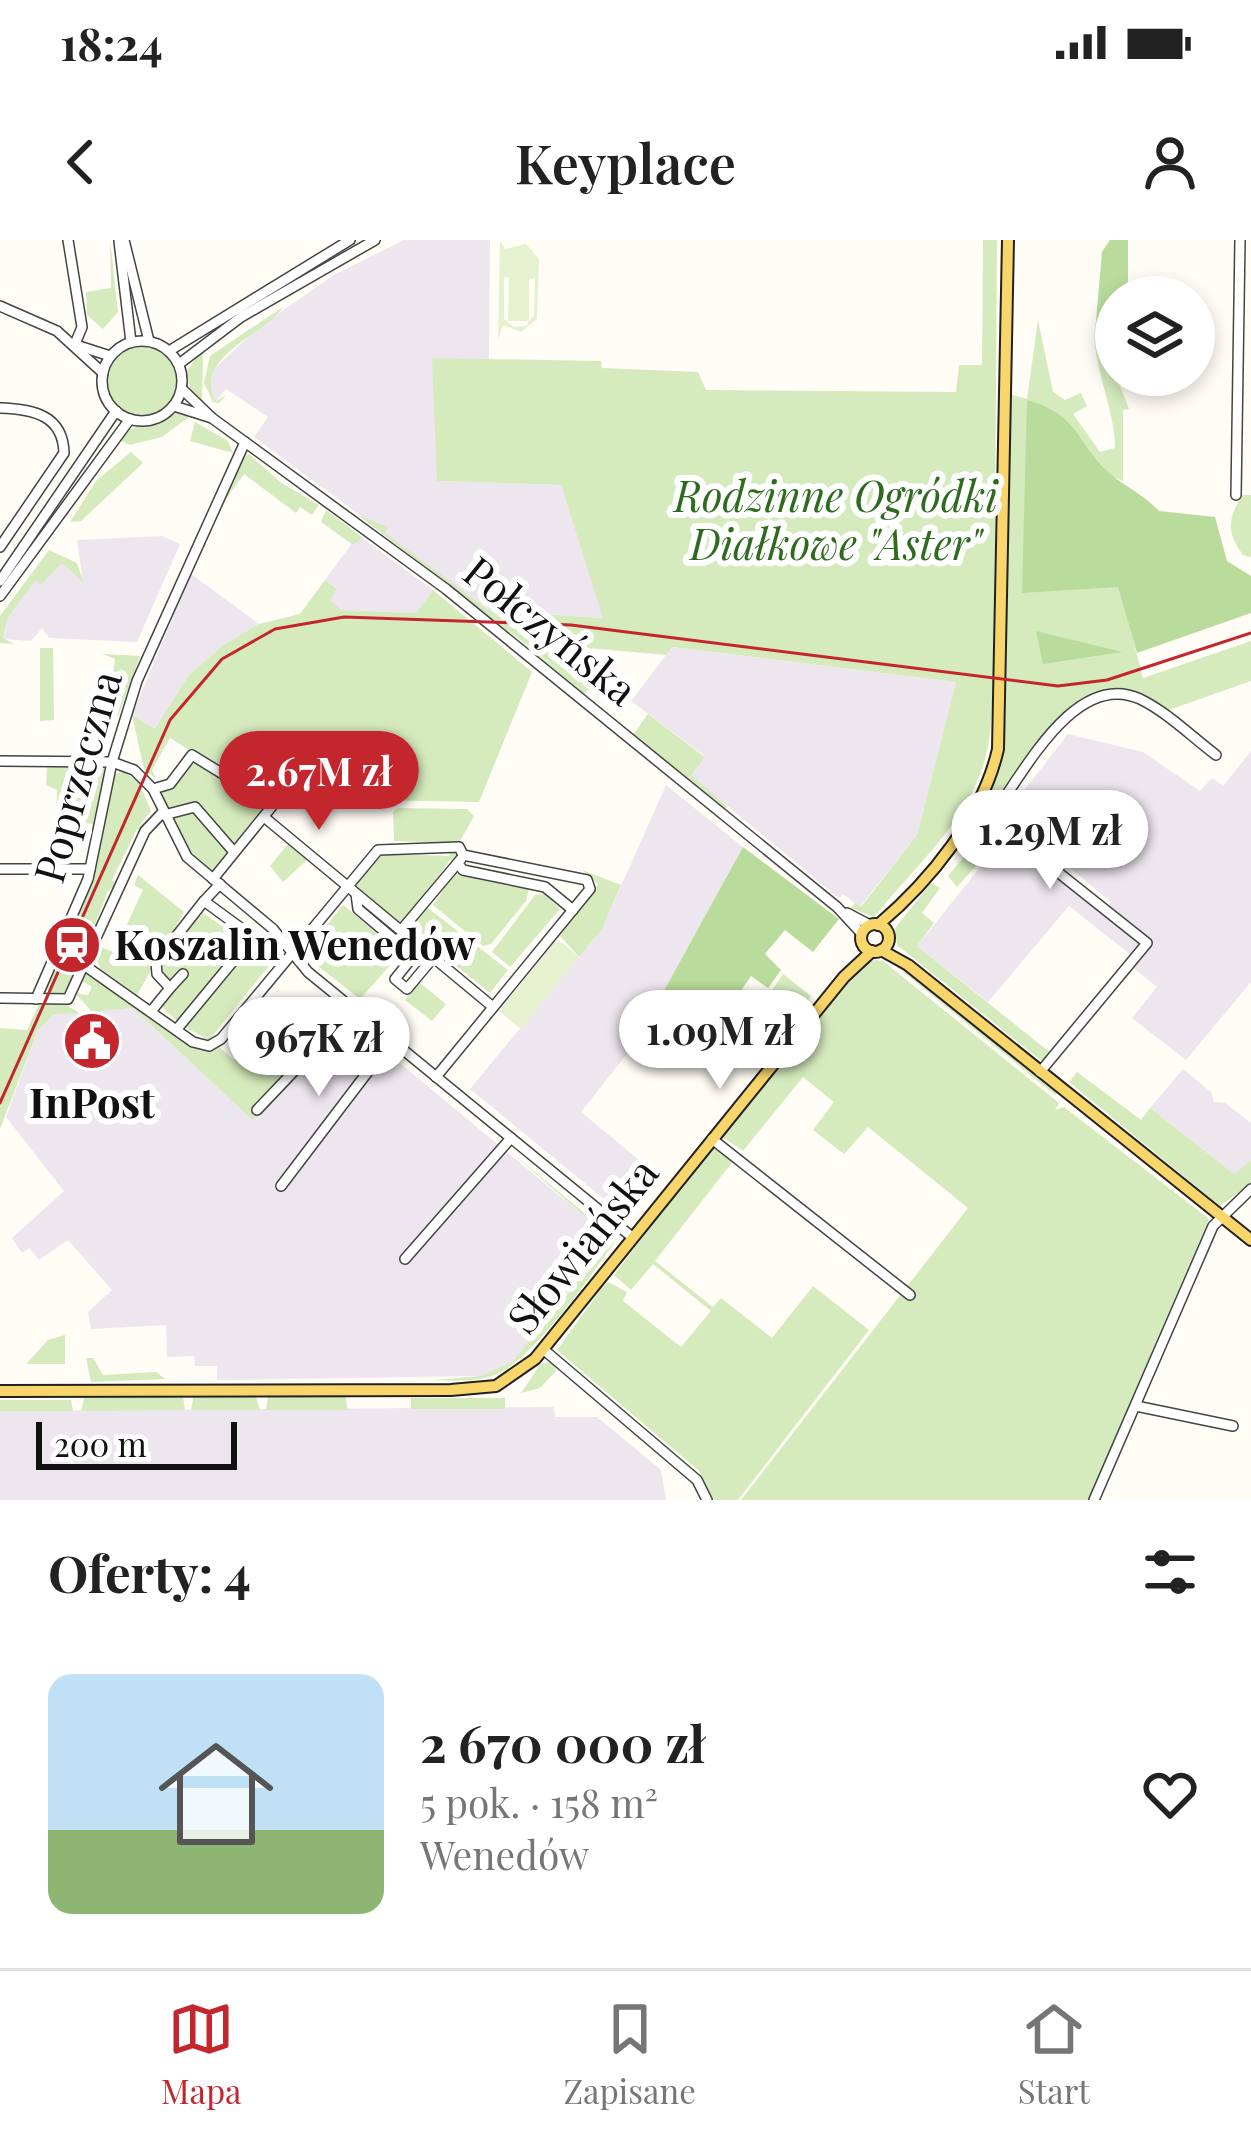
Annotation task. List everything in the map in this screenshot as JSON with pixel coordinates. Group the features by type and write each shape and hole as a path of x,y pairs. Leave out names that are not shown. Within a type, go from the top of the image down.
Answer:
{"main road":[{"name":"Słowiańska","path":"0,1391 477,1389 511,1378 543,1349 902,904 976,807 996,760 1003,711 1008,240"},
{"name":"Połczyńska","path":"875,938 1251,1240"}],"street":[{"path":"68,240 82,327 75,344"},
{"path":"122,240 149,341"},
{"path":"122,240 131,342"},
{"path":"169,351 350,240"},
{"path":"179,364 235,321 375,240"},
{"path":"1236,495 1240,240"},
{"path":"0,306 46,324 75,344 103,373"},
{"path":"149,341 169,351 179,364 182,389 174,406 149,421 130,419 106,398 103,373 110,356 131,342 149,341"},
{"path":"75,344 110,356"},
{"name":"Połczyńska","path":"182,389 212,418 446,589 875,938"},
{"name":"Połczyńska","path":"174,406 212,418"},
{"path":"0,408 46,416 63,439 60,463 5,533 0,547"},
{"path":"0,581 116,411"},
{"path":"0,596 130,419"},
{"name":"Poprzeczna","path":"36,999 90,869 112,762 137,682 245,442"},
{"path":"991,817 1012,781 1069,715 1102,696 1143,701 1216,755"},
{"path":"153,789 170,784 192,755 273,805 156,962 157,974 170,988"},
{"path":"0,761 112,762 134,770 153,789 180,849 308,972 632,1237"},
{"path":"0,998 68,999 146,831 164,813 195,807 234,852"},
{"path":"976,807 1147,943 1040,1072"},
{"path":"264,817 494,1007"},
{"path":"84,964 209,1046 236,1023 369,856 386,847 459,847 463,870 545,887 573,910"},
{"path":"436,1077 590,890 587,880 460,860"},
{"path":"403,928 460,860"},
{"path":"0,868 90,869"},
{"path":"533,884 536,869"},
{"path":"356,894 358,909 397,942 416,945"},
{"path":"204,902 275,951"},
{"path":"177,1029 254,937"},
{"path":"416,945 395,979 407,989 433,958"},
{"path":"152,1009 183,974"},
{"path":"244,1012 301,1058 330,1023"},
{"path":"236,1023 296,1069 257,1110"},
{"path":"281,1186 392,1040"},
{"path":"405,1259 511,1138"},
{"path":"712,1139 910,1295"},
{"path":"1094,1500 1219,1216 1251,1189"},
{"path":"543,1349 697,1480 707,1500"},
{"path":"1136,1406 1233,1426"}],"shaded area":[{"path":"404,240 490,240 489,359 433,359 438,481 561,485 604,618 490,611 384,533 388,527 376,527 254,437 268,417 226,389 216,401 209,388 213,370 259,327 334,275"},
{"path":"358,535 433,590 416,613 340,610 329,600 337,589 325,580"},
{"path":"162,536 180,544 137,642 49,638 42,628 31,641 3,639 8,617 36,579 41,584 62,562 83,582 77,540"},
{"path":"191,574 259,624 223,645 188,676 155,730 132,715"},
{"path":"672,647 956,682 917,835 860,907 843,894 839,898 690,775 705,756 631,701"},
{"path":"1068,734 1143,752 1200,791 1212,778 1223,786 1251,751 1251,982 1186,1060 1132,1018 1157,987 1131,966 1136,959 1069,906 988,1002 917,946 1005,836 1104,911 1111,902 1011,819 1008,811"},
{"path":"666,785 743,847 661,996 694,1018 686,1029 707,1047 697,1060 663,1033 647,1053 634,1045 581,1112 645,1165 633,1181 649,1195 638,1210 620,1212 470,1089 602,929"},
{"path":"133,1008 252,1120 348,1020 612,1239 512,1362 480,1376 217,1380 217,1366 195,1366 194,1356 167,1357 166,1325 91,1329 88,1312 112,1290 68,1240 39,1260 29,1248 22,1253 12,1238 64,1191 6,1117 38,1030 53,1015"},
{"path":"1183,1069 1211,1092 1214,1102 1225,1103 1251,1123 1251,1161 1235,1175 1150,1108"},
{"path":"554,1407 555,1417 597,1417 661,1470 666,1500 0,1500 0,1411"}],"green space":[{"path":"110,240 118,312 103,329 87,315 86,292 111,288"},
{"path":"500,240 505,249 526,244 539,259 537,319 521,332 503,325 498,339","holes":["504,277 509,278 508,321 529,321 529,279 535,278 534,315 526,326 514,327 504,319"]},
{"name":"Rodzinne Ogródki Diałkowe \"Aster\"","path":"983,240 997,240 994,676 989,738 977,782 953,824 874,917 851,908 855,903 861,907 917,835 956,682 672,647 666,655 588,648 566,669 590,689 583,695 490,620 563,673 358,515 388,527 385,533 490,611 603,618 561,485 437,481 432,358 601,361 602,368 698,372 706,390 956,392 959,365 982,365"},
{"path":"1110,240 1128,240 1128,276 1100,276 1102,252"},
{"path":"283,307 222,359 211,386 216,401 226,395 219,403 213,402 204,383 210,356"},
{"path":"1038,320 1053,392 1065,400 1081,393 1087,406 1073,414 1100,452 1115,448 1106,396 1124,396 1129,409 1123,410 1123,481 1114,477 1022,592 1119,586 1143,678 1251,641 1251,681 1166,711 1120,692 1094,694 1058,719 990,810 989,792 1006,711 1009,394 1027,399"},
{"path":"142,346 167,356 177,381 167,406 142,416 117,406 107,381 117,356"},
{"path":"203,348 202,402 190,390 187,371"},
{"path":"1027,400 1059,414 1113,476 1159,511 1215,517 1227,561 1251,576 1251,613 1137,653 1118,587 1022,593"},
{"path":"178,412 194,413 162,437 130,445 118,439 131,429"},
{"path":"195,422 228,441 233,453 190,441"},
{"path":"131,452 143,463 81,521 70,522 96,481"},
{"path":"249,454 280,482 319,505 312,515 300,507 296,513 244,474 224,502 241,460"},
{"path":"1242,495 1251,495 1251,557 1243,555 1232,532 1232,518"},
{"path":"326,510 362,538 353,545 321,522"},
{"path":"49,550 77,563 84,583 62,563 41,585 36,580 8,617 3,638 14,644 0,643 0,616"},
{"path":"325,580 337,589 330,600 341,610 416,613 433,590 532,672 479,802 267,798 170,738 152,770 156,779 144,769 132,715 155,729 188,676 223,645 259,624 300,614"},
{"path":"1036,631 1122,652 1043,664"},
{"path":"40,648 53,648 54,720 40,721"},
{"path":"102,654 140,656 118,717 107,716 115,659"},
{"path":"648,714 705,757 691,775 728,807 723,809 633,735"},
{"path":"199,763 269,805 211,872 191,856 158,792 187,765"},
{"path":"102,765 105,771 93,824 56,820 57,790 46,785 47,766"},
{"path":"123,771 139,782 151,811 138,827 153,816 142,830 137,829 112,880 117,885 108,891 76,974 63,994 51,995 46,987 97,865 114,775"},
{"path":"398,808 467,809 474,816 459,843 394,841 393,812"},
{"path":"990,825 1006,832 957,887 948,876"},
{"path":"288,844 307,860 283,882 270,866"},
{"path":"743,847 839,919 813,952 785,930 765,954 781,970 768,988 751,976 716,1028 710,1029 661,996"},
{"path":"451,850 458,856 455,863 450,860 403,925 353,889 353,881 379,858 376,854 449,856"},
{"path":"582,870 621,885 602,929 579,957 560,936 598,884"},
{"path":"455,872 529,889 526,901 491,944 483,946 433,905"},
{"path":"138,875 184,912 137,995 101,969 94,956 98,946 114,952 143,890 134,885"},
{"path":"931,883 940,888 922,913 934,923 917,946 1052,1054 1044,1063 897,945 895,928"},
{"path":"545,894 560,909 510,967 492,952 535,895"},
{"path":"343,905 402,952 360,999 318,966 315,940"},
{"path":"424,905 508,970 490,993 421,937 413,938 405,927"},
{"path":"203,913 246,943 178,1022 162,1007 189,972 184,969 170,983 158,965"},
{"path":"561,942 579,957 521,1029 499,1011 554,943"},
{"path":"246,950 272,962 209,1040 184,1027"},
{"path":"894,959 1058,1091 1055,1095 892,963"},
{"path":"883,961 1059,1103 1055,1110 1064,1107 1209,1219 1088,1500 741,1500 968,1208 868,1127 844,1154 813,1130 834,1102 803,1077 743,1151 721,1136 858,965"},
{"path":"88,972 196,1048 219,1047 234,1060 247,1044 253,1049 258,1044 289,1072 253,1111 258,1115 252,1120 133,1008 92,1012 75,993 88,995 92,987 82,981"},
{"path":"783,974 811,996 756,1065 734,1047"},
{"path":"419,982 446,1004 432,1021 405,1000"},
{"path":"62,1002 79,1013 53,1015 38,1030 0,1129 0,1028 27,1030 39,1004"},
{"path":"1077,1072 1141,1120 1150,1108 1234,1174 1251,1161 1251,1183 1220,1206 1069,1082"},
{"path":"714,1144 734,1160 655,1261 713,1307 721,1298 772,1338 813,1286 869,1330 738,1500 714,1500 699,1471 557,1350 608,1282 627,1292 623,1301 681,1347 711,1311 653,1264 631,1290 614,1275"},
{"path":"506,1148 616,1239 562,1313 513,1364 483,1378 434,1380 480,1376 512,1362 612,1240"},
{"path":"65,1335 65,1364 26,1364 48,1340"},
{"path":"86,1358 93,1358 103,1375 156,1372 165,1379 91,1382"},
{"path":"553,1361 556,1371 540,1388 521,1393 540,1365"},
{"path":"194,1394 255,1394 260,1410 191,1410"},
{"path":"345,1394 348,1410 266,1410 268,1396"},
{"path":"85,1395 183,1396 185,1410 81,1411"},
{"path":"411,1398 505,1398 505,1409 411,1409"},
{"path":"0,1400 71,1400 73,1411 0,1411"}],"railway":[{"path":"0,1103 170,720 222,659 275,629 344,617 571,625 1058,686 1107,680 1251,633"}],"place":[{"name":"Koszalin Wenedów","path":"72,945"},
{"name":"InPost","path":"92,1041"}]}
